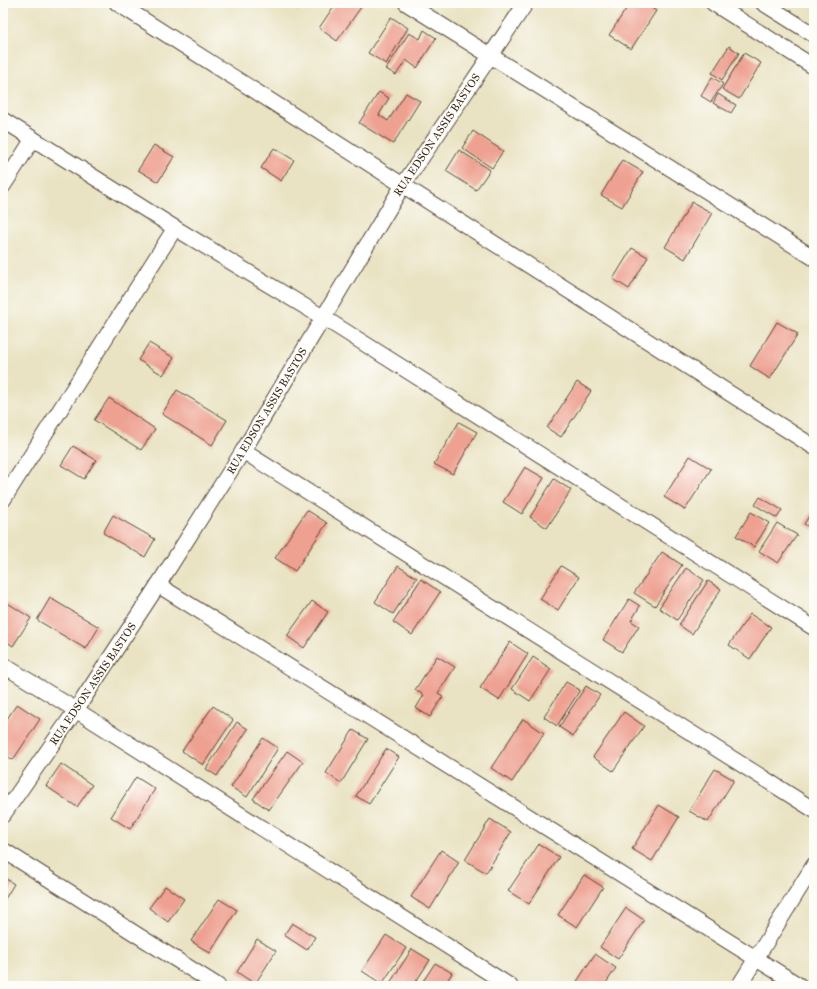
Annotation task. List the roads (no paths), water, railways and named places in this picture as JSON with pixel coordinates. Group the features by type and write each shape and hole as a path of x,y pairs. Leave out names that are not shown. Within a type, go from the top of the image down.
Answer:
{"street":[{"path":"117,3 814,447"},
{"path":"406,3 814,258"},
{"name":"RUA EDSON ASSIS BASTOS","path":"3,815 76,710 158,585 243,451 403,185 526,3"},
{"path":"713,3 814,67"},
{"path":"763,3 814,36"},
{"path":"3,120 175,228 324,318 814,628"},
{"path":"3,186 33,139"},
{"path":"3,500 175,228"},
{"path":"243,451 814,810"},
{"path":"158,585 800,986"},
{"path":"3,665 510,986"},
{"path":"3,850 218,986"},
{"path":"739,986 814,865"}]}
